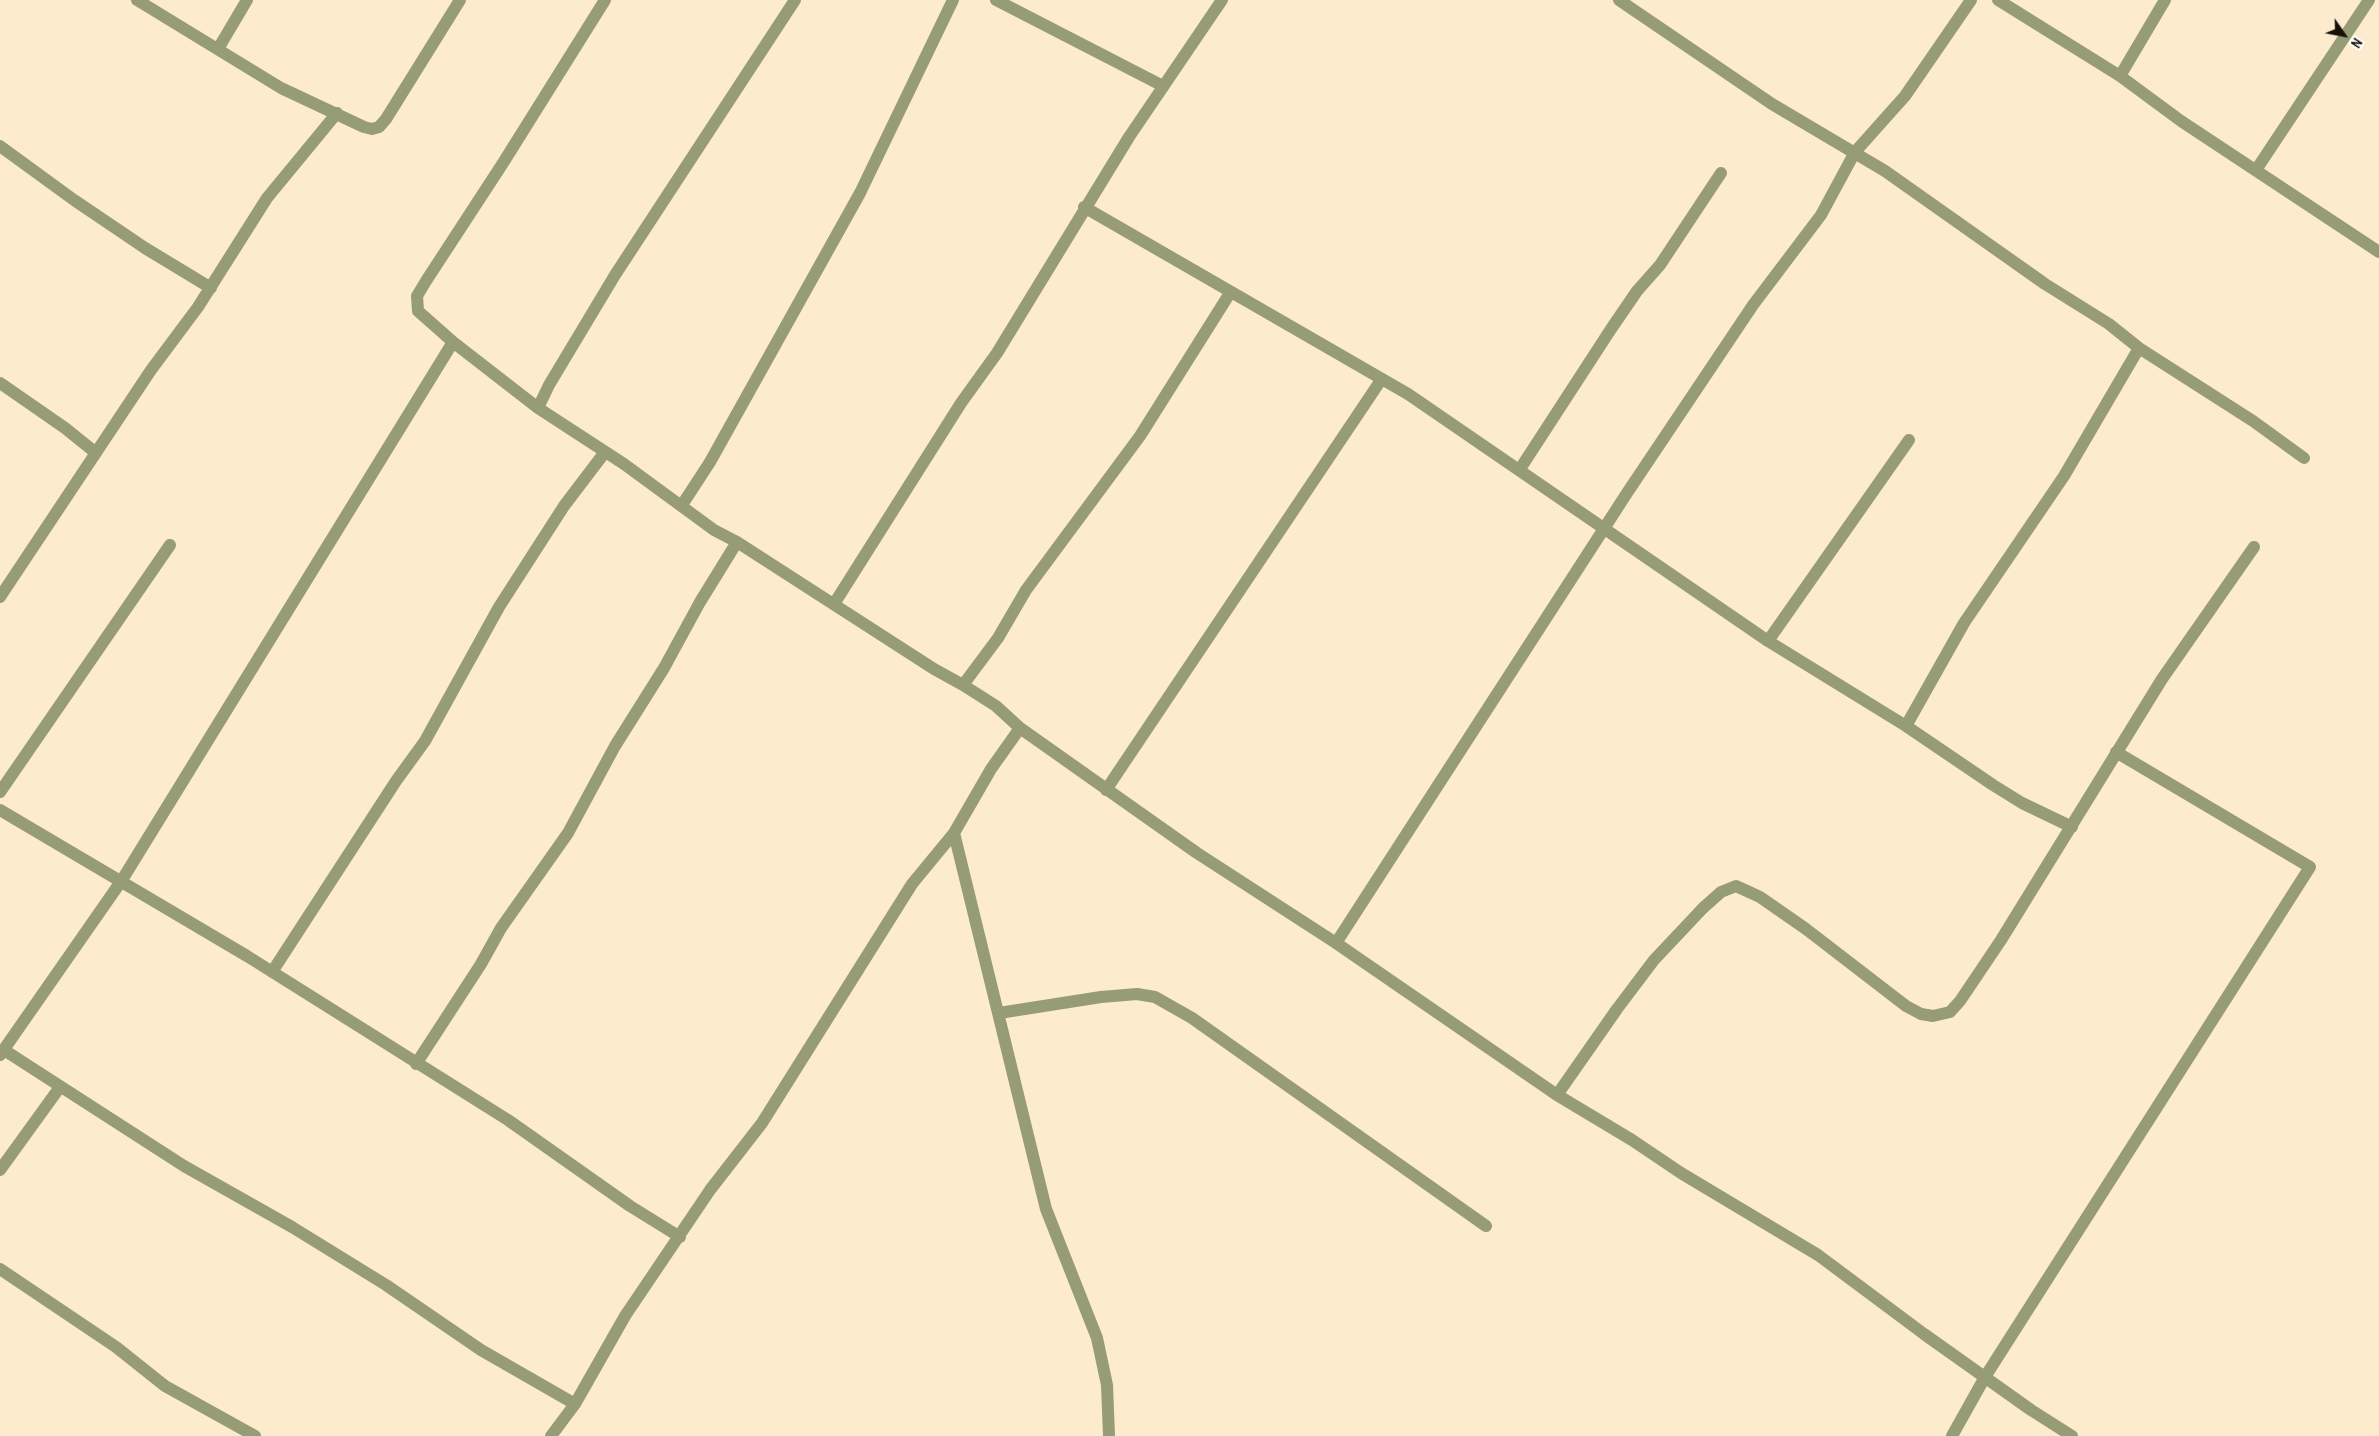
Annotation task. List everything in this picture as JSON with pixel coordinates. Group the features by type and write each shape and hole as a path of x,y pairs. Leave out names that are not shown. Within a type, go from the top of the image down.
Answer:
{"street":[{"path":"137,0 281,88 364,127 379,127 386,119 460,0"},
{"path":"218,49 247,0"},
{"path":"605,0 417,296 418,311 453,342 538,408 682,505 714,530 996,706 1020,728 1106,790 1275,905 1336,943 1558,1095 1632,1140 1680,1173 1818,1255 1984,1377 2072,1436"},
{"path":"538,408 549,385 615,275 795,0"},
{"path":"682,505 720,444 860,193 953,0"},
{"path":"996,0 1163,86"},
{"path":"834,604 935,443 997,353 1084,208 1163,86 1222,0"},
{"path":"1620,0 1772,104 1820,134 1855,152 2045,284 2109,324 2139,348 2253,421 2304,458"},
{"path":"1336,943 1753,305 1820,214 1855,152 1905,96 1971,0"},
{"path":"1998,0 2120,76 2181,121 2379,252"},
{"path":"2120,76 2165,0"},
{"path":"2256,170 2369,0"},
{"path":"1,594 151,370 211,288 267,198 337,113"},
{"path":"0,146 34,172 145,248 211,288"},
{"path":"1520,469 1611,330 1638,291 1660,265 1721,173"},
{"path":"1084,208 1408,394 1520,469 1768,641 1906,726 1994,786 2022,803 2072,827"},
{"path":"963,685 998,638 1026,590 1140,436 1230,293"},
{"path":"453,342 122,880 2,1052 60,1086 184,1166 292,1227 386,1285 481,1350 575,1404"},
{"path":"1906,726 1964,623 2064,476 2139,348"},
{"path":"1106,790 1381,380"},
{"path":"0,384 65,428 96,453"},
{"path":"1768,641 1909,440"},
{"path":"272,972 396,781 425,741 499,607 564,506 605,452"},
{"path":"416,1064 481,964 501,928 568,833 615,746 664,668 736,542"},
{"path":"0,792 170,544"},
{"path":"1558,1095 1617,1008 1654,960 1703,908 1721,892 1736,886 1760,897 1806,929 1906,1006 1921,1014 1933,1016 1950,1012 1986,963 2162,679 2254,547"},
{"path":"551,1436 575,1404 626,1316 710,1190 762,1123 912,884 954,832 991,769 1020,728"},
{"path":"1952,1436 1984,1377 2310,867 2116,752"},
{"path":"0,810 122,880 508,1120 630,1206 680,1237"},
{"path":"954,832 1046,1209 1097,1338 1107,1385 1109,1436"},
{"path":"999,1013 1101,997 1137,994 1155,997 1192,1018 1486,1226"},
{"path":"0,1170 60,1086"},
{"path":"0,1269 116,1347 165,1386 255,1436"}]}
